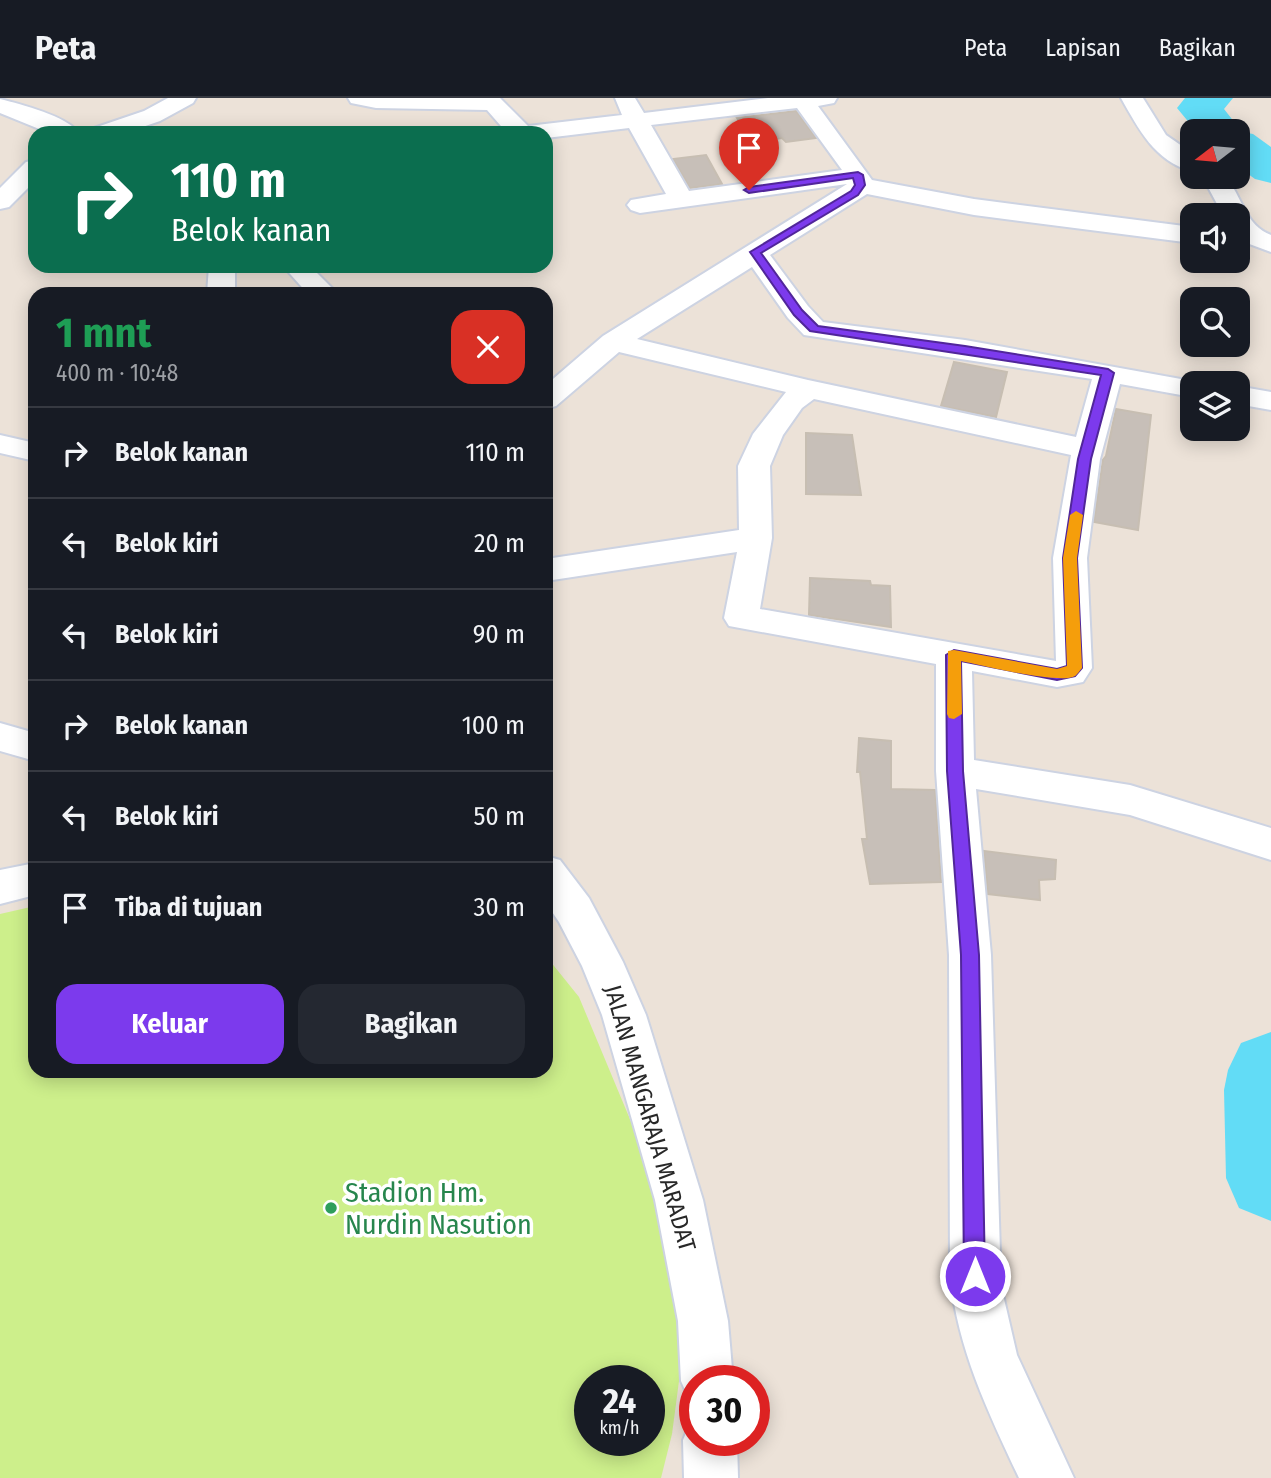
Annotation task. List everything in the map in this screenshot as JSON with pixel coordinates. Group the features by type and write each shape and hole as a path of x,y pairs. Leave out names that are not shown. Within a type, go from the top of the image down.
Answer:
{"street":[{"path":"123,126 152,116 185,98"},
{"path":"359,98 376,101 474,100 497,105 513,126"},
{"path":"623,98 681,199"},
{"path":"1132,98 1157,140 1180,155"},
{"path":"553,129 810,99 859,180"},
{"path":"0,106 54,126"},
{"path":"0,202 28,177"},
{"path":"553,394 614,342 854,193 859,180"},
{"path":"640,205 859,180 974,207 1180,233"},
{"path":"755,252 798,312 814,329 965,349 1180,386"},
{"path":"301,273 316,287"},
{"path":"614,342 808,389 1087,449"},
{"path":"808,389 792,402 768,433 754,466 756,538 741,618 1057,674 1072,671 1070,558 1087,449 1108,373"},
{"path":"1250,397 1271,401"},
{"path":"0,444 28,450"},
{"path":"553,569 756,538"},
{"path":"954,655 955,771 970,955 975,1276 980,1315 991,1354 1009,1400 1047,1478"},
{"path":"0,737 28,745"},
{"path":"955,771 1130,800 1261,840"},
{"path":"0,887 28,881"},
{"name":"JALAN MANGARAJA MARADAT","path":"553,881 575,911 602,962 624,1015 679,1200 704,1321 706,1365"},
{"path":"710,1456 711,1478"}],"green space":[{"name":"Stadion Hm. Nurdin Nasution","path":"28,908 28,1078 553,1078 553,965 579,997 652,1172 686,1328 672,1434 661,1478 0,1478 0,914"}],"building":[{"path":"796,111 816,138 786,142 782,138 754,142 737,118"},
{"path":"706,155 722,184 690,188 673,159"},
{"path":"954,362 1007,372 996,417 941,406"},
{"path":"1116,409 1151,415 1138,530 1094,522 1103,460"},
{"path":"806,433 852,435 861,495 806,494"},
{"path":"810,578 870,581 871,585 890,586 891,627 809,615"},
{"path":"859,738 891,741 891,789 935,790 941,882 870,884 862,839 867,839 860,772 857,772"},
{"path":"984,851 1056,860 1055,879 1039,880 1040,900 988,894"}],"waterway":[{"path":"1209,119 1199,108 1211,98"},
{"path":"1250,154 1271,169"},
{"path":"1271,1070 1267,1090 1271,1178"}],"slow traffic":[{"path":"954,714 954,655 1062,675 1070,673 1074,668 1070,558 1076,515"}],"place":[{"name":"Stadion Hm. Nurdin Nasution","path":"331,1208"}],"route":[{"path":"749,190 858,175 860,185 854,193 755,252 798,312 814,329 965,349 1108,373 1084,459 1070,558 1074,668 1070,673 1062,675 954,655 955,771 970,955 975,1276"}]}
